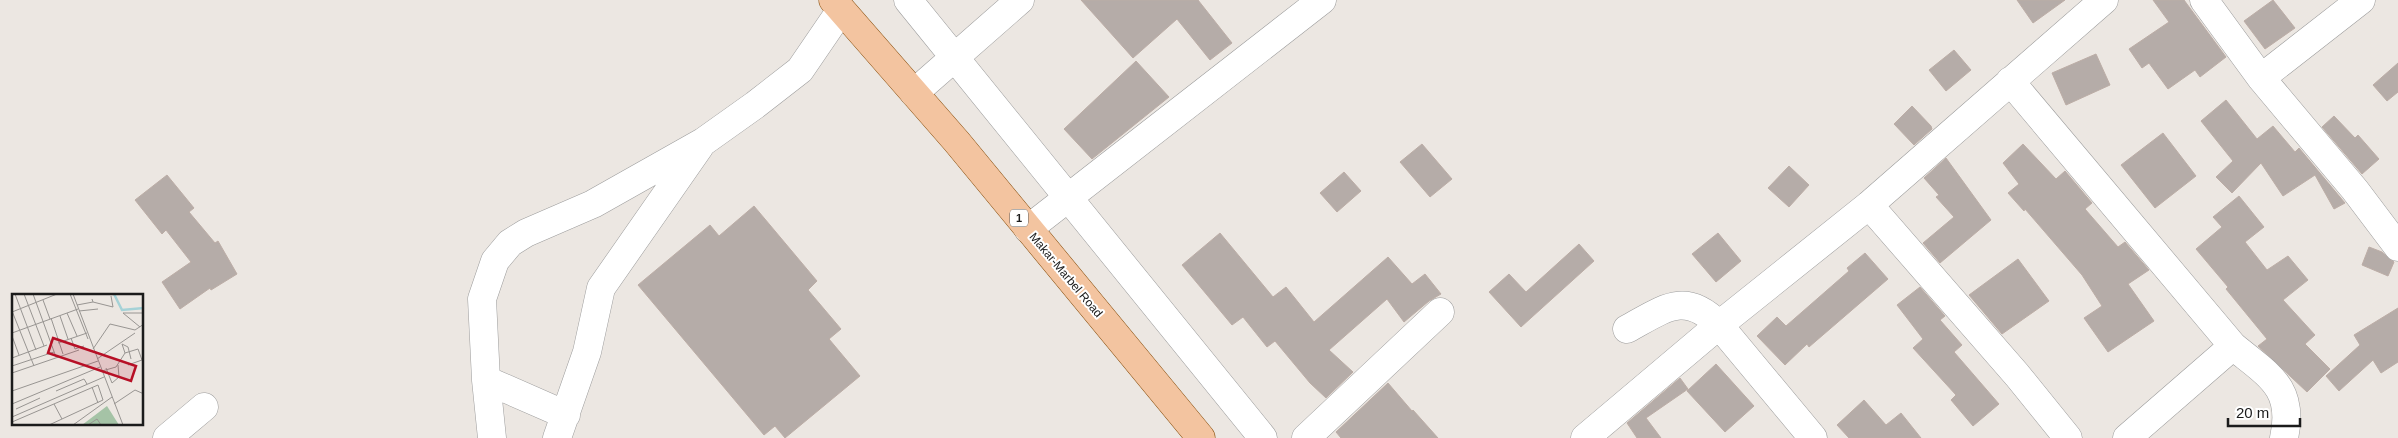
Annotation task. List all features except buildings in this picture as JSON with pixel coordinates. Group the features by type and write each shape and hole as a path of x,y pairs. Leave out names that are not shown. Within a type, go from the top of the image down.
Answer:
{"main road":[{"name":"Makar-Marbel Road","path":"837,5 914,93 1201,438"}],"street":[{"path":"908,0 956,56 1068,198 1263,438"},
{"path":"914,93 1020,0"},
{"path":"1028,229 1322,0"},
{"path":"1585,438 1719,325 1869,204 2104,0"},
{"path":"2204,0 2262,78 2355,190 2398,247"},
{"path":"2262,78 2361,0"},
{"path":"492,438 486,380 482,299 495,260 510,243 526,233 593,204 703,142 800,70 837,5"},
{"path":"2010,80 2233,346 2266,374 2286,400 2288,418 2284,438"},
{"path":"486,380 562,426 587,352 601,288 703,142"},
{"path":"1869,204 2017,375 2068,438"},
{"path":"1628,329 1662,310 1679,305 1696,306 1708,313 1813,438"},
{"path":"1306,438 1440,312"},
{"path":"2127,438 2233,346"},
{"path":"167,438 204,407"}]}
